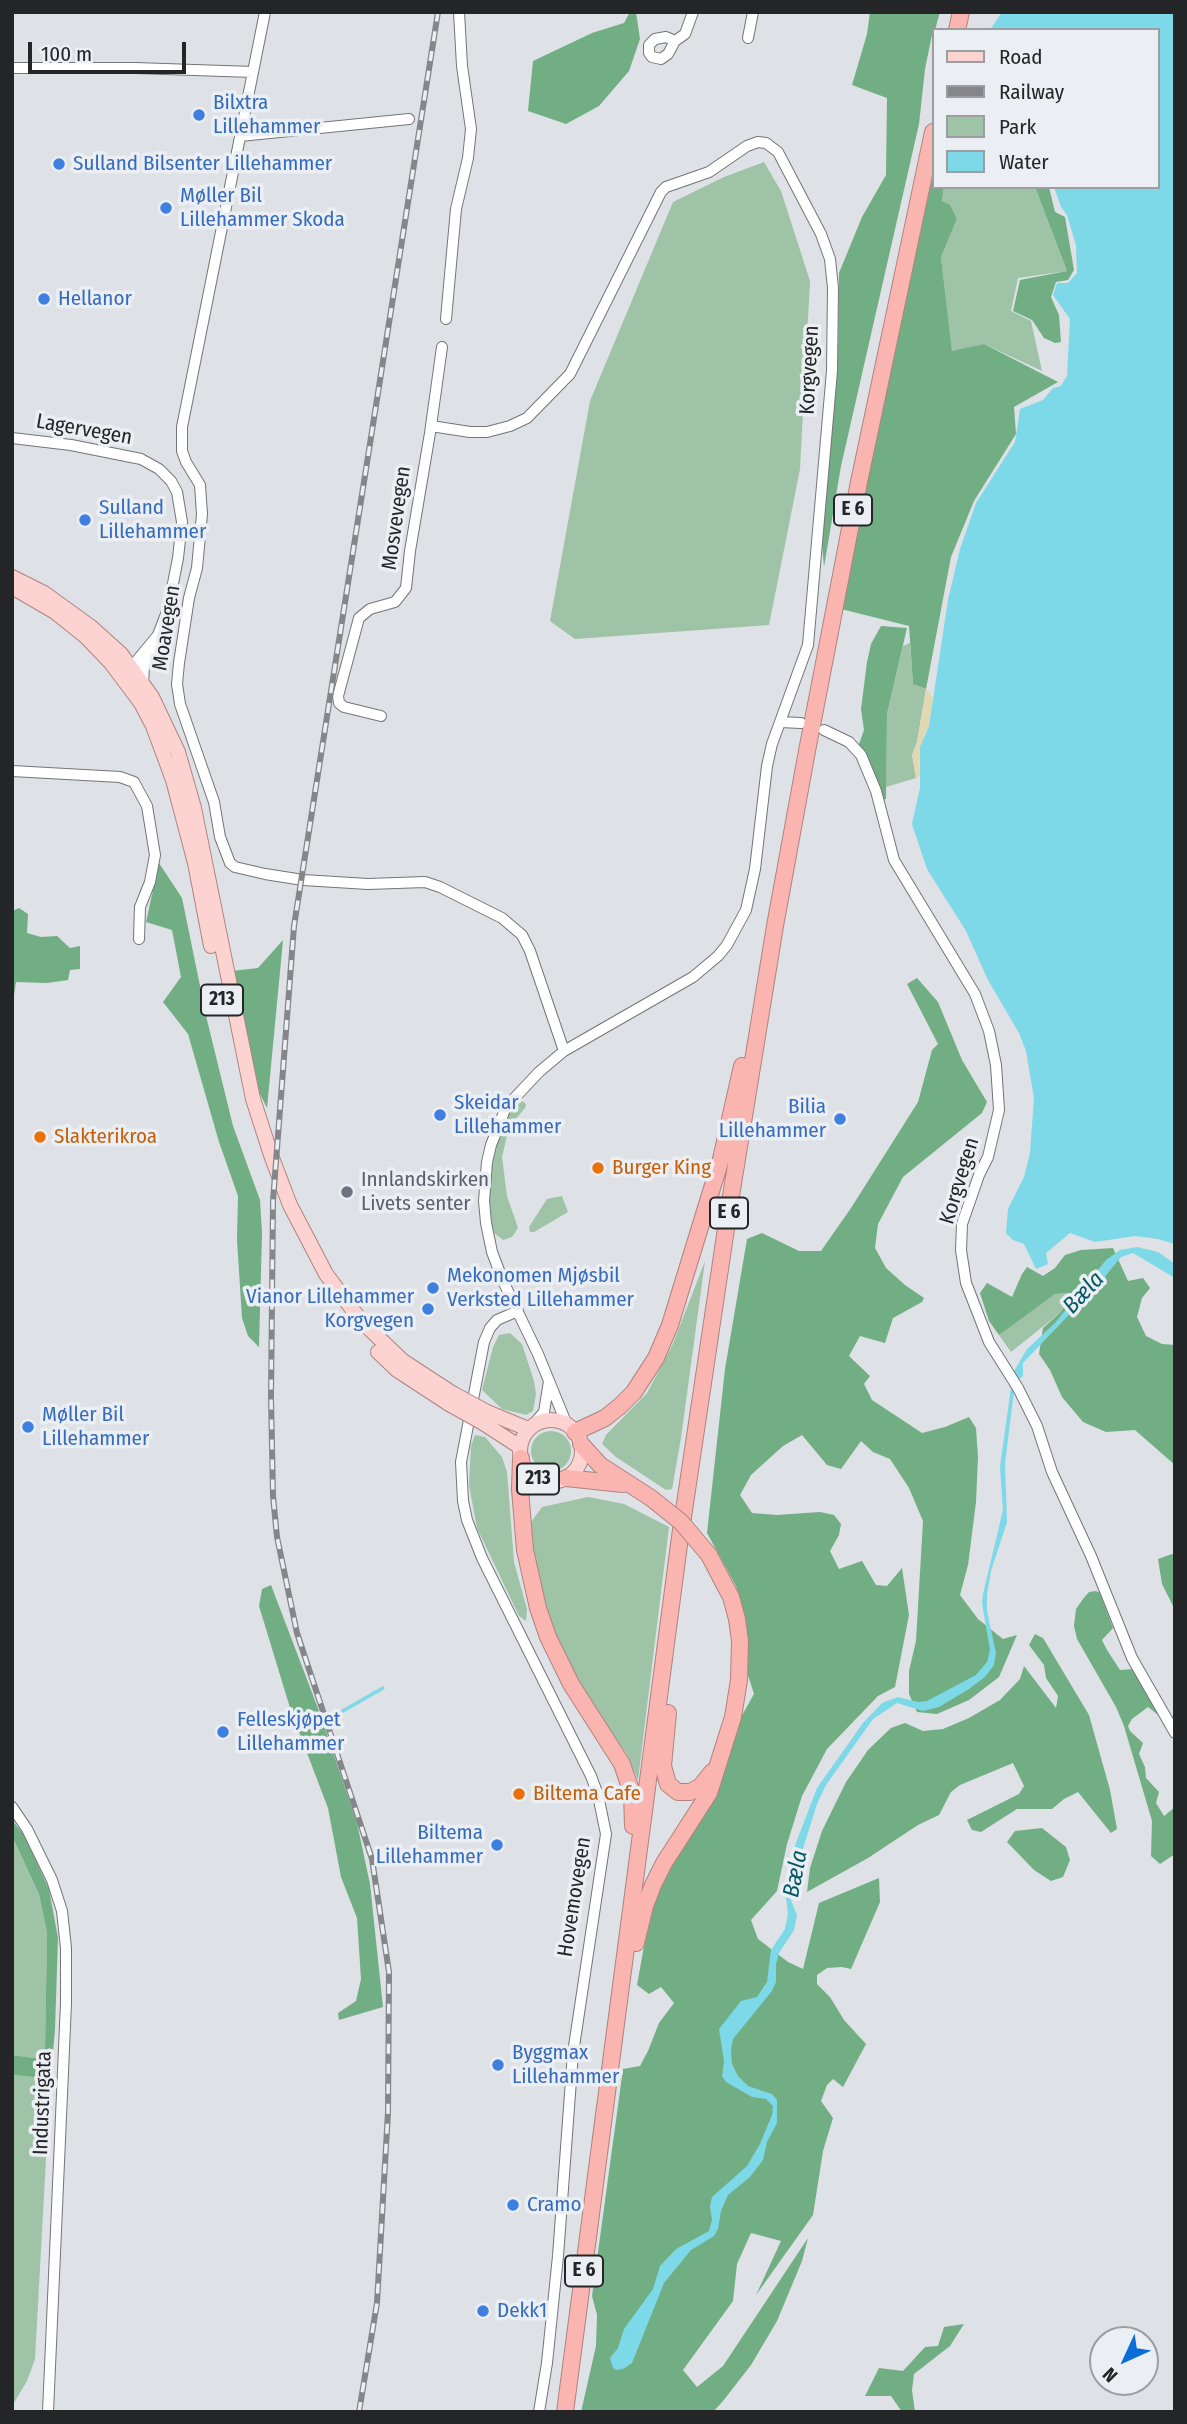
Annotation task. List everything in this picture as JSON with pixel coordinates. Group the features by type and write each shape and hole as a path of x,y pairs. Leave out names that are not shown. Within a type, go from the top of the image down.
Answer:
{"highway":[{"name":"E 6","path":"565,2412 680,1538 730,1202 782,890 859,482 932,137"},
{"path":"612,2060 626,2021 631,1976 645,1906 664,1863 702,1807 733,1717 740,1641 731,1597 709,1555 681,1522 590,1456 575,1433 605,1418 634,1392 656,1358 670,1325 733,1114 766,930 774,904 782,890"},
{"path":"520,1452 525,1550 538,1608 548,1637 571,1685 622,1764 632,1793 633,1827 591,2165 593,2197"},
{"path":"566,1478 628,1485"},
{"path":"680,1538 685,1564 684,1592 668,1710 663,1773 672,1788 683,1793 690,1792 705,1781 718,1764"}],"main road":[{"name":"213","path":"15,583 44,593 84,621 129,664 137,686"},
{"name":"213","path":"15,583 85,636 137,686 165,720 194,808 253,1099 290,1205 327,1274 361,1321 397,1356 451,1399 485,1417 530,1428 550,1420 575,1433 580,1460 575,1470 566,1478 554,1482 536,1478 526,1470 520,1452 485,1417"},
{"name":"213","path":"520,1452 530,1428"}],"street":[{"name":"Moavegen","path":"265,12 182,427 182,451 200,485 202,514 197,568 177,684 180,704 214,802 227,859 235,867 303,880 368,884 425,882 502,918 522,935 530,951 564,1051"},
{"path":"446,319 456,209 468,158 471,129 462,66 459,12"},
{"path":"675,41 685,34 693,12"},
{"path":"748,38 753,12"},
{"path":"12,68 253,72"},
{"path":"240,136 409,119"},
{"name":"Korgvegen","path":"431,426 470,432 498,430 527,418 570,373 655,200 666,187 709,172 747,146 758,142 766,143 778,152 821,234 830,259 833,288 832,371 807,645 766,766 755,869 746,910 727,945 693,978 564,1051 539,1072 506,1107 487,1162 484,1200 492,1252 575,1433"},
{"name":"Mosvevegen","path":"381,716 344,707 339,703 338,696 359,618 370,609 395,602 407,588 413,527 442,347"},
{"name":"Lagervegen","path":"12,438 71,444 141,459 159,469 177,492 182,522 172,593 159,635 129,664"},
{"path":"137,686 159,635"},
{"path":"780,722 801,723"},
{"name":"Korgvegen","path":"824,730 849,742 861,755 876,791 894,860 975,993 989,1031 996,1065 999,1110 988,1157 962,1224 961,1250 966,1283 982,1326 1037,1426 1052,1472 1091,1556 1123,1638 1175,1733"},
{"path":"12,771 120,777 134,782 147,806 155,855 150,882 140,907 139,939"},
{"name":"Hovemovegen","path":"518,1311 497,1320 484,1342 463,1451 463,1501 482,1558 591,1776 601,1805 606,1834 573,2053 558,2256 539,2412"},
{"path":"530,1428 544,1412 549,1381"},
{"name":"Industrigata","path":"12,1807 27,1829 51,1880 62,1911 66,1948 66,2003 48,2412"}],"green space":[{"path":"630,12 636,12 640,39 629,71 599,106 566,124 528,111 533,61 592,33 624,23"},
{"path":"870,12 940,12 936,28 932,28 919,124 841,466 824,567 821,532 838,356 839,273 862,217 886,175 887,98 852,85 867,34"},
{"path":"764,162 781,191 810,281 800,469 769,625 575,639 550,621 590,401 673,202 724,177"},
{"path":"932,179 932,189 944,189 942,201 950,205 957,219 941,257 952,351 984,344 1058,382 1014,407 1016,434 974,501 951,557 926,689 913,684 909,626 841,609"},
{"path":"944,189 1036,189 1067,271 1018,278 1011,311 1031,321 1042,371 984,344 952,352 941,257 957,219 942,201"},
{"path":"1036,189 1049,189 1055,212 1065,217 1074,270 1068,280 1056,282 1051,297 1059,315 1061,342 1055,343 1044,338 1032,320 1013,311 1020,280 1067,271"},
{"path":"881,626 907,628 887,714 886,799 875,802 855,755 864,730 861,709 867,662 871,644"},
{"path":"910,643 913,684 926,689 917,742 912,755 916,778 886,787 887,714 903,646"},
{"path":"159,863 182,898 207,1020 233,1126 260,1200 262,1233 259,1347 248,1336 242,1318 237,1240 238,1196 219,1142 188,1034 163,1002 181,977 172,930 146,922"},
{"path":"19,908 28,914 27,933 41,937 57,936 70,948 80,946 80,969 70,970 68,980 47,983 16,982 12,1009 12,911"},
{"path":"283,940 267,1108 257,1088 232,971 258,968"},
{"path":"917,978 938,1002 962,1060 987,1102 982,1113 903,1177 878,1224 875,1248 886,1268 924,1298 922,1302 893,1318 885,1343 860,1336 849,1356 870,1376 864,1384 872,1400 922,1433 969,1417 976,1428 976,1502 968,1565 960,1595 978,1619 1003,1639 1017,1635 999,1677 969,1700 937,1714 917,1712 909,1694 909,1671 916,1641 923,1521 909,1488 890,1459 873,1452 861,1441 841,1469 827,1465 802,1435 783,1446 751,1475 740,1495 752,1513 777,1515 820,1512 834,1515 841,1524 839,1535 830,1551 839,1569 862,1561 876,1585 887,1586 902,1568 909,1615 895,1687 878,1696 827,1749 802,1796 787,1844 777,1891 751,1920 758,1939 788,1962 803,1969 819,1903 879,1878 880,1902 851,1969 827,1968 817,1975 817,1984 866,2044 843,2087 833,2079 827,2085 821,2101 833,2118 823,2151 813,2215 756,2295 781,2241 751,2233 737,2264 733,2301 683,2370 697,2387 723,2366 808,2238 802,2261 777,2321 751,2365 713,2412 581,2412 596,2346 597,2315 592,2296 623,2069 640,2066 659,2023 674,2003 661,1987 649,1994 637,1985 653,1896 721,1778 741,1717 754,1694 748,1675 748,1640 744,1613 736,1586 707,1533 725,1369 747,1239 762,1233 799,1251 821,1251 851,1208 918,1102 932,1050 938,1044 907,984"},
{"path":"522,1101 526,1104 525,1108 509,1127 502,1157 507,1196 518,1228 512,1237 503,1240 494,1233 492,1224 489,1196 491,1164 509,1112 516,1102"},
{"path":"562,1196 568,1212 530,1232 529,1227 547,1199"},
{"path":"1113,1248 1128,1281 1143,1278 1150,1288 1142,1298 1137,1317 1146,1336 1162,1344 1175,1345 1175,1465 1135,1430 1106,1432 1083,1422 1062,1397 1050,1370 1039,1354 1043,1328 1060,1313 1071,1296 1067,1293 1055,1294 999,1335 989,1321 980,1293 987,1283 1012,1297 1027,1267 1043,1276 1055,1268 1065,1255 1081,1250"},
{"path":"705,1261 681,1438 672,1489 666,1490 616,1457 602,1444 606,1435 647,1393 672,1346"},
{"path":"1067,1293 1071,1296 1060,1313 1011,1352 999,1335 1055,1294"},
{"path":"510,1333 522,1344 534,1381 536,1394 533,1411 526,1415 502,1409 482,1390 493,1347 499,1335"},
{"path":"551,1431 559,1432 565,1437 570,1443 570,1459 565,1465 559,1470 551,1471 543,1470 537,1465 532,1459 531,1451 532,1443 537,1437 543,1432"},
{"path":"475,1435 485,1437 502,1457 507,1472 514,1562 527,1609 526,1621 519,1616 477,1528 469,1485 471,1446"},
{"path":"588,1497 624,1504 669,1527 638,1780 628,1756 574,1678 542,1595 532,1549 529,1525 542,1507"},
{"path":"1175,1555 1175,1610 1162,1584 1158,1559"},
{"path":"271,1585 319,1711 357,1823 370,1884 383,2007 339,2020 338,2013 356,2001 361,1979 357,1918 341,1877 328,1808 291,1711 259,1606 262,1589"},
{"path":"1089,1592 1100,1593 1113,1628 1102,1640 1107,1650 1120,1670 1134,1669 1162,1718 1148,1707 1132,1719 1128,1726 1143,1743 1139,1754 1145,1767 1146,1778 1159,1792 1156,1803 1164,1816 1175,1807 1175,1854 1160,1864 1151,1856 1152,1821 1124,1726 1077,1639 1074,1626 1076,1609"},
{"path":"1035,1634 1043,1638 1089,1715 1110,1790 1117,1829 1111,1833 1078,1792 1052,1809 1017,1809 981,1832 972,1830 967,1820 1019,1794 1024,1786 1013,1763 960,1785 951,1792 939,1815 807,1892 810,1868 822,1831 846,1782 868,1750 891,1728 905,1723 923,1731 943,1729 969,1718 1000,1700 1020,1679 1024,1666 1056,1708 1058,1696 1046,1678 1044,1665 1029,1645"},
{"path":"12,1820 24,1835 49,1889 58,1938 50,2086 44,2078 12,2075 12,2055 34,2058 45,2051 47,1933 39,1894 12,1836"},
{"path":"1042,1828 1066,1847 1070,1860 1063,1877 1051,1881 1034,1870 1007,1842 1015,1831"},
{"path":"12,1836 39,1894 47,1933 45,2051 34,2058 12,2055"},
{"path":"12,2075 44,2078 50,2086 35,2359 27,2381 12,2406"},
{"path":"964,2324 950,2346 914,2374 912,2390 915,2412 902,2412 891,2396 865,2396 879,2368 903,2371 925,2347 938,2346 944,2327"}],"sand":[{"path":"926,689 933,697 929,726 924,735 919,762 920,776 916,778 912,755 917,742"}],"water":[{"path":"1002,12 1175,12 1175,1244 1135,1236 1095,1242 1070,1233 1046,1253 1048,1264 1036,1269 1024,1244 1013,1240 1006,1233 1008,1209 1024,1177 1030,1153 1034,1098 1026,1051 1019,1033 988,980 966,931 927,869 912,824 920,788 920,747 929,726 948,600 960,549 976,503 1015,442 1020,409 1043,400 1053,388 1061,386 1067,376 1070,319 1053,295 1057,283 1068,283 1077,273 1076,245 1067,215 1055,189 1159,189 1159,28 991,28"},
{"name":"Bæla","path":"1137,1247 1158,1252 1175,1264 1175,1278 1133,1253 1121,1257 1023,1363 1023,1376 1018,1380 1014,1391 1005,1463 1007,1522 991,1571 987,1594 987,1611 996,1653 994,1665 985,1677 939,1707 923,1711 897,1703 873,1719 826,1785 817,1804 790,1898 797,1915 794,1930 779,1953 776,1982 772,1991 733,2039 731,2050 732,2064 738,2076 748,2086 772,2094 777,2100 777,2123 767,2142 763,2160 750,2177 728,2195 714,2236 691,2250 664,2283 632,2363 616,2370 610,2358 618,2348 624,2329 653,2289 660,2266 676,2249 709,2231 712,2197 747,2166 772,2115 773,2106 766,2099 752,2097 726,2082 722,2076 724,2061 719,2029 741,2001 757,1997 767,1982 771,1950 785,1929 788,1914 785,1887 791,1856 817,1788 863,1723 882,1703 898,1697 918,1702 927,1701 976,1675 987,1662 990,1650 982,1603 1003,1510 1000,1467 1013,1373 1027,1349 1055,1323 1106,1260 1120,1250"}],"waterway":[{"path":"341,1712 383,1688"}],"railway":[{"path":"359,2412 377,2303 388,2112 389,1972 372,1859 297,1633 277,1537 273,1496 271,1397 273,1201 294,926 438,12"}],"place":[{"name":"Bilxtra Lillehammer","path":"199,115"},
{"name":"Sulland Bilsenter Lillehammer","path":"59,164"},
{"name":"Møller Bil Lillehammer Skoda","path":"166,208"},
{"name":"Hellanor","path":"44,299"},
{"name":"Sulland Lillehammer","path":"85,520"},
{"name":"Skeidar Lillehammer","path":"440,1115"},
{"name":"Bilia Lillehammer","path":"840,1119"},
{"name":"Slakterikroa","path":"40,1137"},
{"name":"Burger King","path":"598,1168"},
{"name":"Innlandskirken Livets senter","path":"347,1192"},
{"name":"Mekonomen Mjøsbil Verksted Lillehammer","path":"433,1288"},
{"name":"Vianor Lillehammer Korgvegen","path":"428,1309"},
{"name":"Møller Bil Lillehammer","path":"28,1427"},
{"name":"Felleskjøpet Lillehammer","path":"223,1732"},
{"name":"Biltema Cafe","path":"519,1794"},
{"name":"Biltema Lillehammer","path":"497,1845"},
{"name":"Byggmax Lillehammer","path":"498,2065"},
{"name":"Cramo","path":"513,2205"},
{"name":"Dekk1","path":"483,2311"}]}
